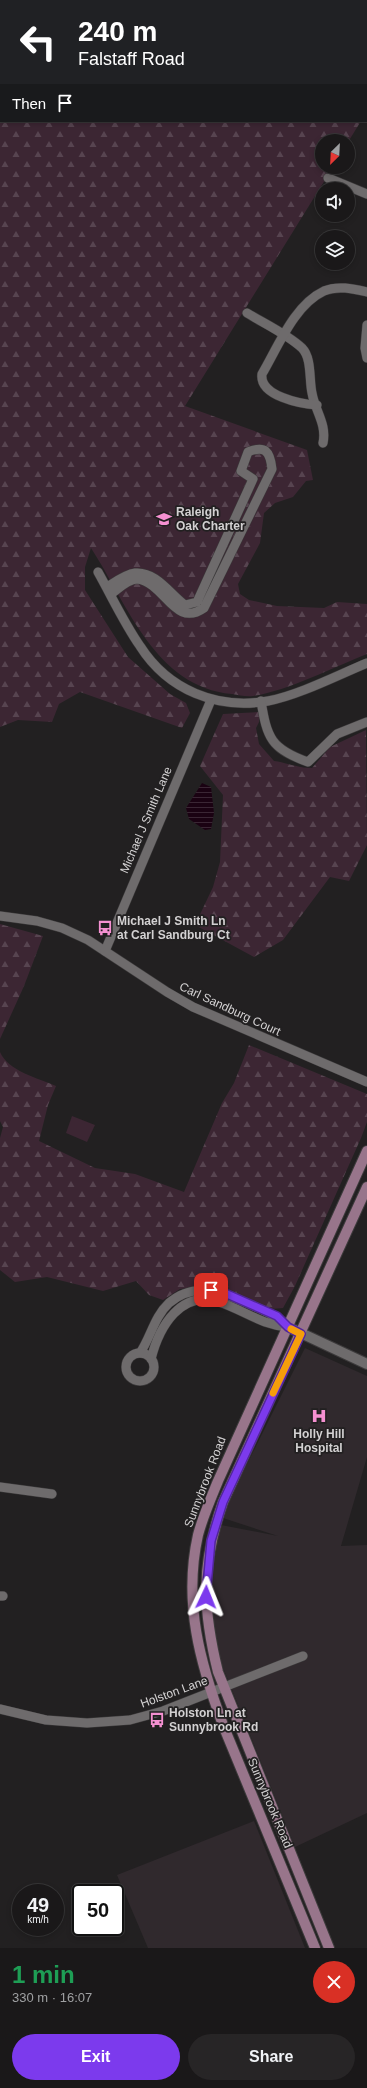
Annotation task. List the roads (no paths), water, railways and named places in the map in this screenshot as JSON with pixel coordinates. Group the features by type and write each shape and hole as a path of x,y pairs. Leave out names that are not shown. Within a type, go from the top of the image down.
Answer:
{"main road":[{"name":"Sunnybrook Road","path":"315,1948 210,1692 195,1634 193,1603 194,1558 198,1534 223,1468 367,1151"},
{"name":"Sunnybrook Road","path":"330,1948 223,1687 213,1652 206,1606 206,1587 211,1541 223,1502 367,1187"},
{"path":"270,1836 277,1837 290,1850"}],"street":[{"path":"328,178 367,194"},
{"path":"317,405 294,401 271,391 264,386 262,374 284,336 307,302 324,291 346,287 367,292"},
{"path":"247,314 302,348 305,353 312,394 323,423 325,435 323,443"},
{"path":"367,325 365,348 367,358"},
{"path":"257,448 266,451 271,457 272,469 204,608 196,613 186,614 174,608 150,584 137,579 109,590 136,573 146,574 154,578 185,605 197,602 253,479 241,471 248,452 257,448"},
{"path":"98,572 149,659 174,681 196,694 211,700 226,703 261,701 288,695 367,663"},
{"name":"Michael J Smith Lane","path":"105,951 211,700"},
{"path":"261,701 266,728 275,744 290,756 308,762 337,734 367,722"},
{"name":"Carl Sandburg Court","path":"0,916 37,921 62,928 88,940 167,992 193,1007 367,1082"},
{"path":"140,1353 157,1318 168,1304 180,1295 195,1290 211,1290 227,1294 277,1316 288,1327 301,1334 367,1364"},
{"path":"151,1359 163,1329 172,1314 194,1301 218,1301 272,1326 288,1327"},
{"path":"140,1353 151,1359 154,1368 150,1376 142,1381 133,1379 127,1370 127,1363 132,1356 140,1353"},
{"path":"0,1487 52,1494"},
{"name":"Holston Lane","path":"0,1709 46,1720 101,1723 130,1720 163,1711 303,1656"}],"place":[{"name":"Raleigh Oak Charter","path":"164,519"},
{"name":"Michael J Smith Ln at Carl Sandburg Ct","path":"105,928"},
{"name":"Holly Hill Hospital","path":"319,1416"},
{"name":"Holston Ln at Sunnybrook Rd","path":"157,1720"}]}
